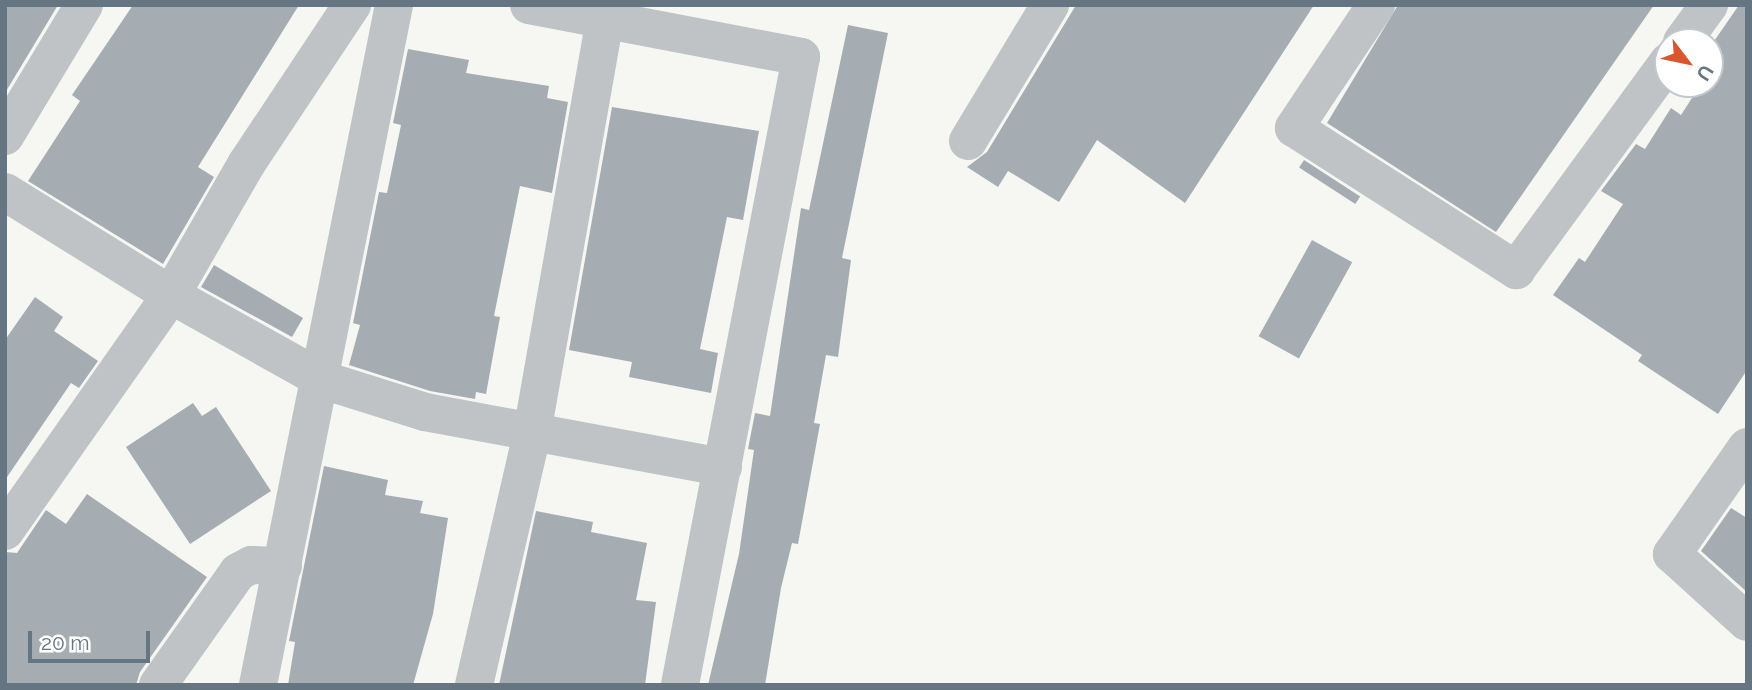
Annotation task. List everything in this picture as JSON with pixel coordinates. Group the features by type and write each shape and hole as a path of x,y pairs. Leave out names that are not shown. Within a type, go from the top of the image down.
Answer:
{"street":[{"path":"5,136 84,5"},
{"path":"5,531 171,295 247,163 352,5"},
{"path":"258,685 323,380 394,5"},
{"path":"529,5 604,17 801,57 680,685"},
{"path":"968,141 1051,5"},
{"path":"1376,5 1294,128 1516,270 1654,81"},
{"path":"1692,28 1709,5"},
{"path":"474,685 532,433 604,17"},
{"path":"5,192 171,295 323,380 425,411 723,467"},
{"path":"1741,465 1672,554 1747,622"},
{"path":"158,685 238,572 251,565 283,566"}],"building":[{"path":"5,5 58,5 5,93"},
{"path":"133,5 299,5 198,167 214,177 163,264 28,181 80,101 72,95"},
{"path":"1076,5 1314,5 1185,203 1097,140 1059,202 1008,171 998,187 967,167 987,152"},
{"path":"1398,5 1654,5 1496,232 1327,123"},
{"path":"1739,5 1747,5 1747,370 1718,414 1638,361 1642,355 1553,295 1579,258 1585,262 1623,204 1601,191 1636,144 1645,149 1671,108 1681,115 1692,98 1724,98 1723,28"},
{"path":"848,25 888,33 842,258 851,260 838,357 826,355 814,423 820,424 798,544 792,543 781,588 765,685 708,685 739,554 754,450 748,449 755,413 770,416 801,208 809,210"},
{"path":"408,49 469,60 466,73 549,86 547,98 568,102 552,193 520,186 494,316 500,317 486,394 476,392 475,399 430,391 349,365 360,325 353,323 379,192 387,193 401,125 393,123"},
{"path":"612,107 759,131 743,220 727,217 700,349 718,353 711,393 629,377 632,362 569,350"},
{"path":"1304,160 1360,196 1355,204 1299,168"},
{"path":"1312,240 1352,262 1299,359 1259,336"},
{"path":"214,265 303,318 292,337 201,287"},
{"path":"35,297 63,317 54,331 98,361 79,388 71,383 5,480 5,340"},
{"path":"193,403 202,416 216,407 271,491 190,544 126,447"},
{"path":"324,466 388,480 385,495 423,501 420,513 448,518 433,614 413,685 288,685 295,642 289,641"},
{"path":"87,494 207,577 140,672 136,685 5,685 5,552 17,553 46,510 66,524"},
{"path":"1731,508 1747,518 1747,592 1701,551"},
{"path":"536,511 593,522 591,532 647,543 636,600 656,602 645,685 499,685"}]}
